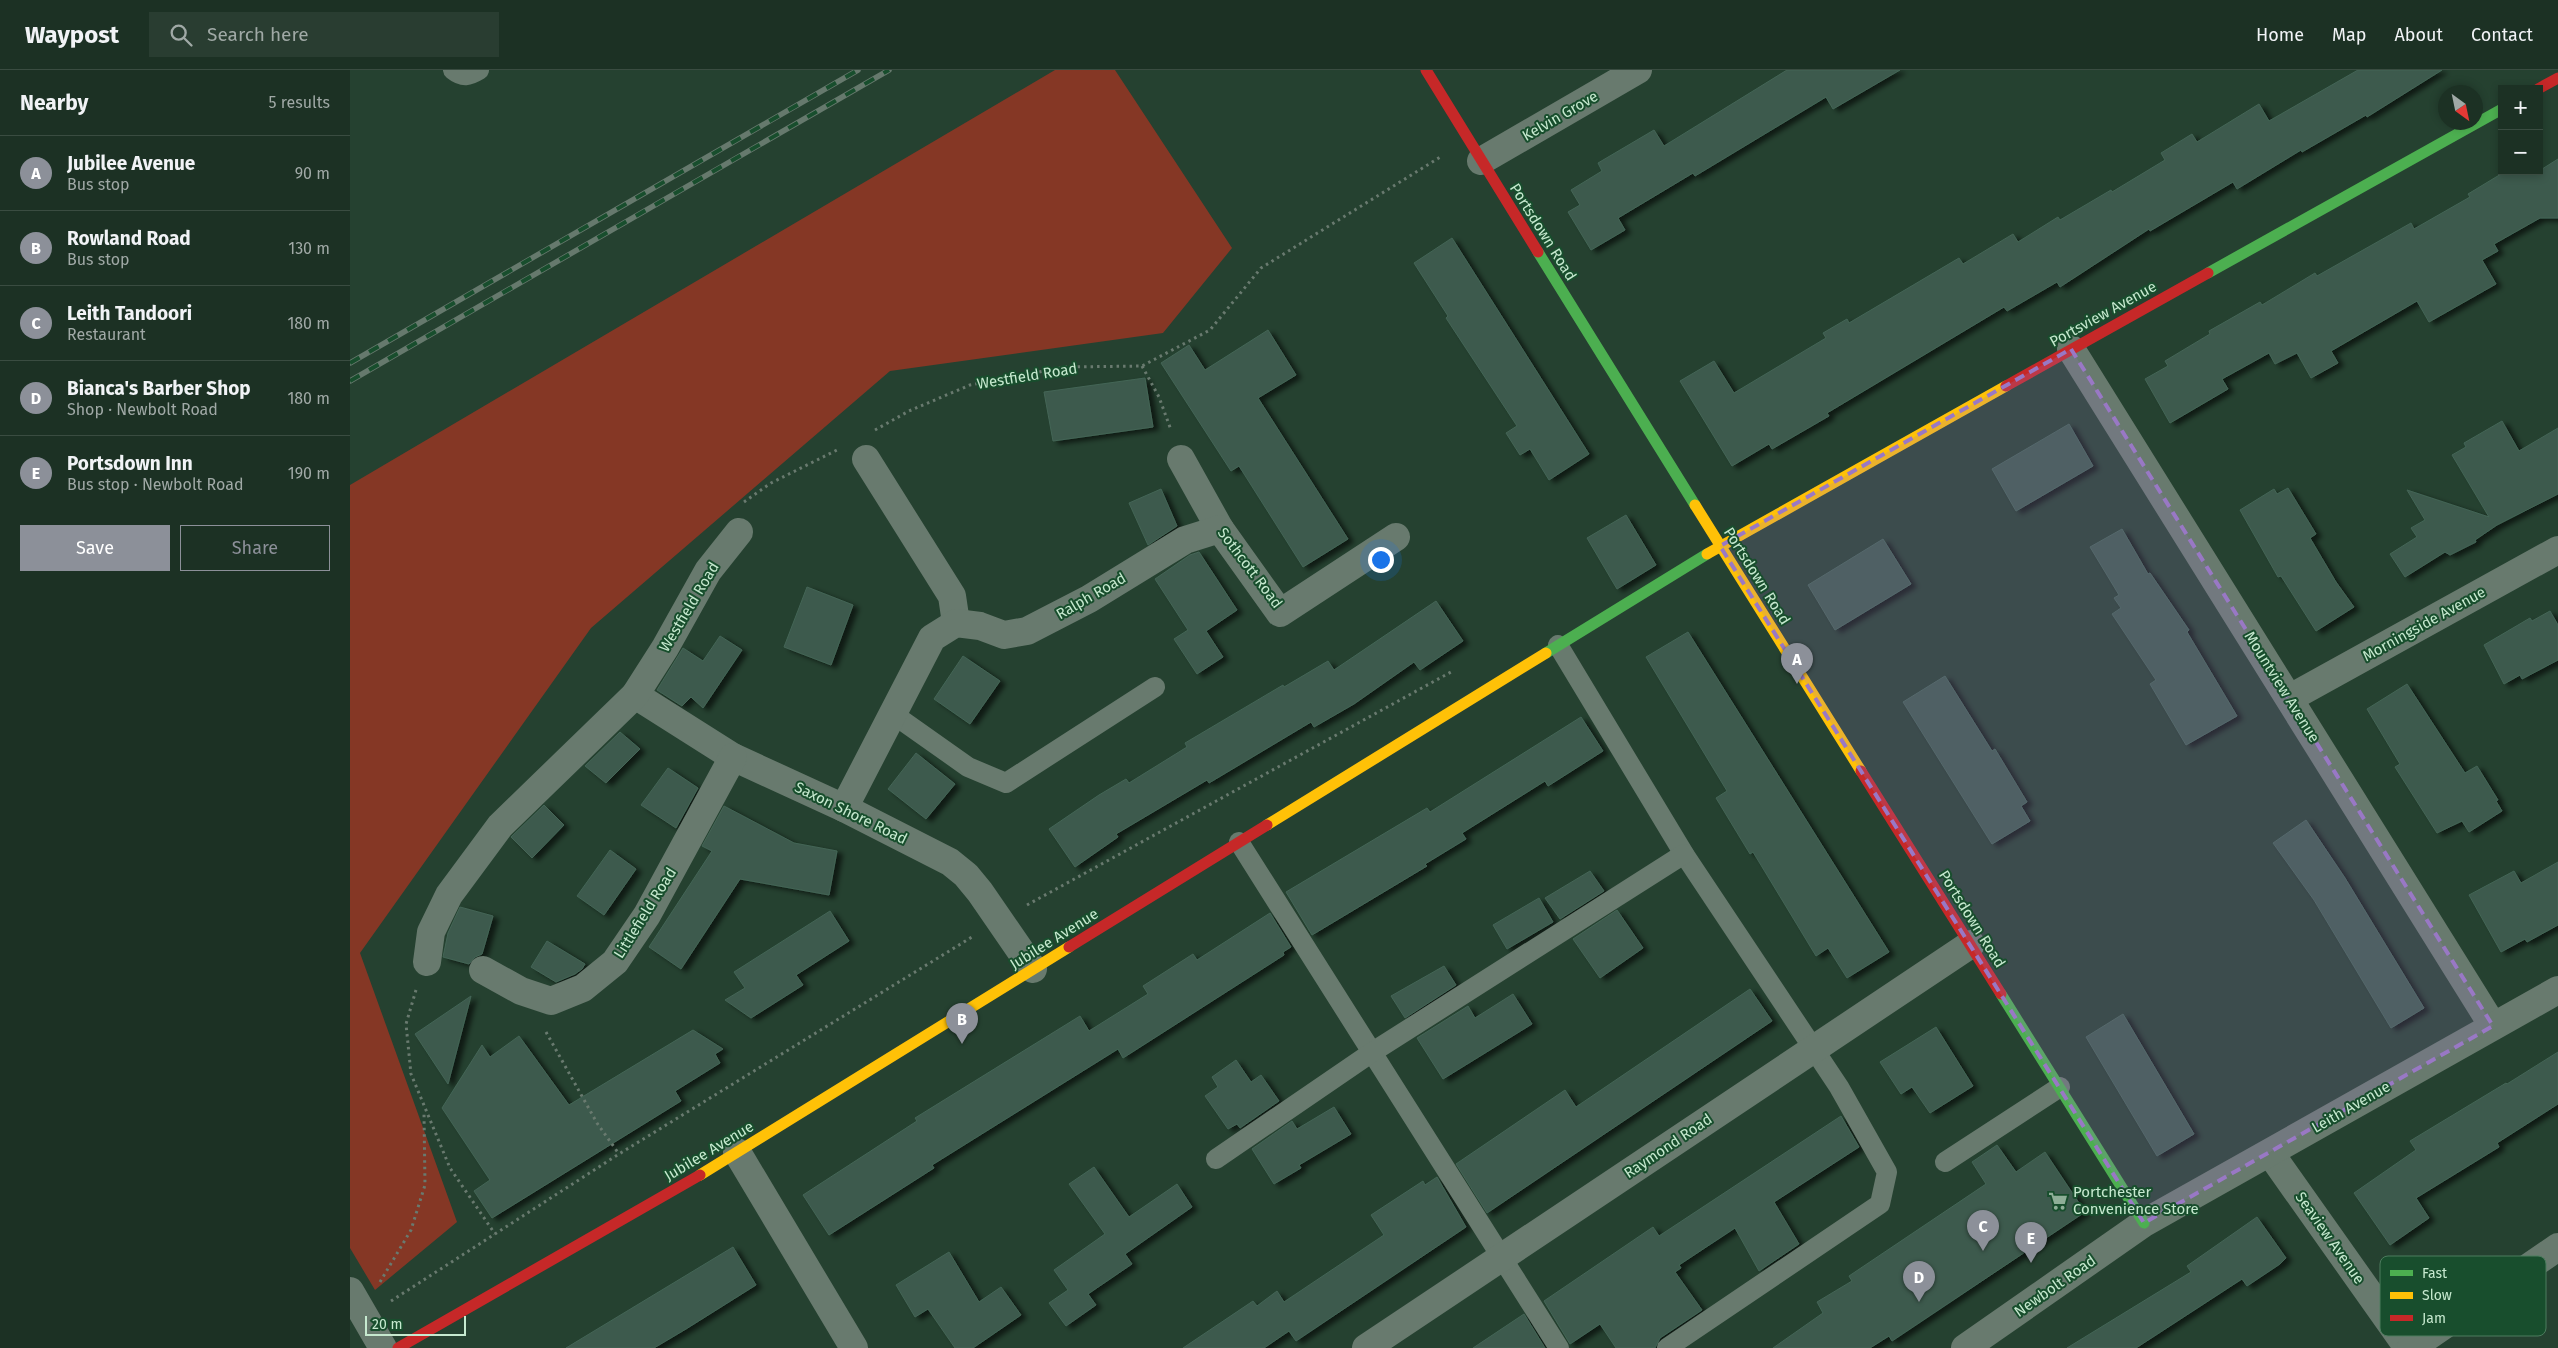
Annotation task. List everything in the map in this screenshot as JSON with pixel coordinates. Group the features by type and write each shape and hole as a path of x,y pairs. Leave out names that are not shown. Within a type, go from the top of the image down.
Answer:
{"street":[{"name":"Portsdown Road","path":"1426,70 1720,546 2144,1223"},
{"name":"Kelvin Grove","path":"1474,150 1638,70"},
{"path":"2543,86 2558,78"},
{"name":"Portsview Avenue","path":"1720,546 2498,111"},
{"name":"Mountview Avenue","path":"2071,349 2493,1026"},
{"name":"Sothcott Road","path":"1181,459 1220,529 1280,613 1396,537"},
{"path":"844,808 932,638 956,623 952,596 866,460"},
{"name":"Ralph Road","path":"956,623 980,626 1004,635 1027,631 1089,599 1185,540 1220,529"},
{"name":"Westfield Road","path":"427,962 431,932 449,895 500,826 635,695 665,648 708,570 739,532"},
{"name":"Jubilee Avenue","path":"398,1348 737,1152 1720,546"},
{"name":"Morningside Avenue","path":"2290,698 2558,550"},
{"name":"Saxon Shore Road","path":"635,695 733,757 844,808 950,862 975,886 1033,969"},
{"name":"Littlefield Road","path":"551,1001 583,988 615,962 647,915 733,757"},
{"name":"Raymond Road","path":"1366,1348 1971,944"},
{"path":"483,970 521,991 551,1001"},
{"name":"Leith Avenue","path":"2144,1223 2558,990"},
{"path":"737,1152 854,1348"},
{"name":"Seaview Avenue","path":"2270,1153 2380,1306"},
{"name":"Newbolt Road","path":"1965,1348 2144,1223"},
{"path":"2545,1256 2558,1247"},
{"path":"350,1291 383,1348"},
{"name":"Seaview Avenue","path":"2401,1336 2410,1348"},
{"path":"2410,1348 2428,1336"}],"lane":[{"path":"453,70 459,75 469,76 479,70"},
{"path":"1558,645 1684,854 1814,1048 1887,1172 1880,1204 1667,1348"},
{"path":"893,714 968,767 1006,783 1155,687"},
{"path":"1239,842 1500,1257 1560,1348"},
{"path":"1216,1159 1371,1053 1684,854"},
{"path":"1945,1162 2060,1087"}],"path":[{"path":"1181,459 1159,397 1142,366 1168,350 1210,330 1261,268 1474,150"},
{"name":"Westfield Road","path":"870,433 909,411 970,385 1066,366 1142,366"},
{"path":"739,532 742,504 771,483 838,450"},
{"path":"366,1316 618,1154 999,921 1452,671 1488,689"},
{"path":"427,962 406,1024 411,1074 424,1110 450,1168 495,1234"},
{"path":"551,1001 546,1034 597,1123 618,1154"},
{"path":"379,1283 411,1230 425,1185 424,1110"}],"highlighted area":[{"path":"2071,349 2493,1026 2144,1223 1720,546"}],"shaded area":[{"path":"1055,70 1115,70 1232,248 1163,333 890,371 591,628 360,953 457,1222 375,1290 350,1248 350,485"}],"building":[{"path":"1787,70 1900,70 1833,109 1826,97 1695,176 1693,173 1618,218 1625,230 1591,250 1568,212 1580,205 1571,190 1602,171 1598,163 1654,130 1664,146"},
{"path":"2358,70 2442,70 2367,117 2366,115 2302,152 2301,150 2237,189 2233,182 2150,231 2149,229 2060,287 2057,282 2007,311 2004,307 1827,413 1829,416 1772,449 1769,444 1732,466 1680,381 1714,361 1734,393 1826,338 1823,333 1847,319 1849,323 1959,258 1963,264 2013,234 2018,242 2058,217 2060,220 2111,190 2112,192 2165,160 2161,153 2192,134 2197,142 2259,104 2269,121"},
{"path":"2558,159 2558,218 2540,218 2494,244 2498,251 2482,260 2496,284 2429,322 2417,301 2331,351 2338,363 2311,378 2297,353 2275,364 2269,353 2222,379 2228,389 2170,423 2145,379 2168,366 2165,361 2210,334 2209,331 2260,302 2262,305 2315,273 2317,276 2411,223 2414,229 2470,197 2468,194 2499,175 2543,175 2543,168"},
{"path":"1452,238 1589,454 1549,480 1530,449 1520,455 1506,433 1517,426 1446,318 1448,316 1414,263"},
{"path":"1268,330 1296,375 1258,398 1348,539 1303,567 1239,466 1231,471 1161,363 1189,345 1205,370"},
{"path":"1145,378 1153,427 1053,441 1044,392"},
{"path":"2502,421 2519,451 2558,428 2558,494 2497,525 2475,540 2476,542 2450,555 2445,552 2405,577 2390,554 2417,537 2411,528 2425,520 2407,490 2489,517 2452,455 2466,447 2464,443"},
{"path":"2069,424 2093,466 2016,511 1992,469"},
{"path":"2288,488 2316,534 2310,538 2336,582 2354,607 2316,631 2281,576 2278,577 2240,510 2274,489 2277,494"},
{"path":"1161,489 1177,526 1148,545 1129,503"},
{"path":"1626,515 1656,565 1617,589 1587,538"},
{"path":"2122,529 2148,574 2150,573 2189,630 2187,632 2237,716 2186,745 2150,684 2156,680 2112,614 2121,608 2114,598 2119,595 2090,547"},
{"path":"1883,539 1911,584 1835,630 1808,585"},
{"path":"1199,552 1237,610 1206,631 1223,657 1197,674 1174,639 1188,630 1155,579 1190,555"},
{"path":"807,587 853,605 831,665 784,647"},
{"path":"1436,601 1463,641 1420,670 1414,662 1354,704 1314,727 1311,722 1209,783 1207,780 1116,834 1118,837 1075,867 1049,829 1126,779 1129,783 1187,747 1185,743 1283,685 1284,687 1328,661 1334,670"},
{"path":"2550,611 2558,625 2558,660 2522,679 2520,675 2504,684 2484,645 2530,618 2532,621"},
{"path":"1688,632 1889,952 1847,978 1828,948 1816,956 1753,852 1750,854 1716,798 1727,791 1646,657"},
{"path":"720,636 742,650 703,708 691,697 682,706 657,690 683,648 703,661"},
{"path":"963,656 1000,681 970,724 934,699"},
{"path":"1945,676 1992,751 1995,749 2027,802 2021,806 2030,821 1992,844 1903,702"},
{"path":"2407,684 2465,773 2477,766 2498,800 2496,801 2502,811 2469,832 2462,821 2437,833 2395,767 2400,764 2367,709"},
{"path":"1581,717 1603,751 1548,786 1545,781 1462,833 1466,839 1425,864 1427,866 1312,935 1286,892 1427,808 1430,812"},
{"path":"620,732 640,749 606,783 585,766"},
{"path":"916,753 955,784 926,819 888,789"},
{"path":"668,768 698,788 676,828 641,805"},
{"path":"544,805 564,825 532,858 511,837"},
{"path":"724,806 794,843 837,851 829,895 740,879 681,969 649,947 712,851 702,846"},
{"path":"2306,820 2345,878 2424,1008 2391,1028 2314,900 2273,843"},
{"path":"610,850 636,869 604,915 577,896"},
{"path":"2558,862 2558,925 2527,942 2525,939 2501,952 2469,895 2514,871 2521,883"},
{"path":"1590,871 1604,891 1560,919 1545,898"},
{"path":"1539,898 1553,922 1507,949 1493,925"},
{"path":"460,907 493,916 482,954 475,957 469,964 443,957 448,933"},
{"path":"1617,910 1643,948 1600,978 1573,939"},
{"path":"830,911 849,941 796,975 803,985 751,1018 725,1000 745,988 734,972"},
{"path":"1270,913 1291,947 1283,952 1284,955 1123,1058 1118,1049 932,1165 934,1168 829,1235 803,1195 917,1121 915,1118 1080,1016 1089,1031 1148,994 1143,986 1193,954 1197,960"},
{"path":"547,941 585,964 582,969 556,982 531,967"},
{"path":"1444,966 1456,985 1405,1018 1391,996"},
{"path":"1750,989 1772,1021 1487,1213 1456,1164 1565,1090 1576,1107"},
{"path":"1513,994 1532,1024 1443,1079 1417,1038 1468,1006 1475,1018"},
{"path":"471,996 448,1084 415,1034"},
{"path":"2123,1014 2194,1134 2157,1156 2086,1037"},
{"path":"1936,1027 1973,1086 1930,1113 1912,1087 1901,1094 1880,1062"},
{"path":"693,1030 723,1049 715,1054 720,1063 675,1091 681,1101 492,1218 474,1191 490,1180 442,1108 482,1045 490,1057 519,1036 569,1105"},
{"path":"2558,1052 2558,1104 2497,1143 2499,1147 2416,1198 2429,1218 2390,1245 2354,1193 2416,1150 2410,1141"},
{"path":"1236,1060 1251,1082 1261,1075 1279,1101 1240,1128 1237,1124 1228,1129 1205,1096 1218,1087 1212,1077"},
{"path":"1334,1107 1351,1134 1299,1165 1301,1168 1274,1184 1252,1149 1292,1121 1297,1129"},
{"path":"1841,1116 1859,1147 1774,1202 1799,1244 1759,1271 1735,1228 1679,1265 1681,1268 1675,1272 1702,1310 1660,1338 1655,1348 1616,1348 1600,1324 1570,1344 1544,1301 1653,1227 1659,1236"},
{"path":"1997,1145 2016,1172 2045,1152 2085,1212 1892,1341 1889,1336 1870,1348 1773,1348 1823,1313 1817,1302 1852,1281 1849,1276 1986,1184 1972,1162"},
{"path":"1094,1167 1129,1217 1177,1184 1192,1207 1125,1254 1132,1264 1088,1294 1096,1305 1066,1326 1049,1303 1068,1290 1054,1270 1105,1234 1069,1184"},
{"path":"1437,1177 1466,1227 1296,1341 1289,1331 1264,1348 1183,1348 1253,1301 1257,1306 1277,1291 1284,1302 1384,1235 1371,1215 1423,1181 1425,1185"},
{"path":"2257,1217 2286,1258 2280,1264 2247,1286 2242,1279 2136,1348 2067,1348 2191,1272 2187,1266"},
{"path":"733,1247 756,1285 686,1329 654,1348 566,1348"},
{"path":"949,1252 979,1302 1001,1287 1021,1315 973,1348 955,1348 928,1309 915,1317 896,1285"},
{"path":"1524,1314 1545,1348 1473,1348"}],"railway":[{"path":"350,363 858,70"},
{"path":"350,381 889,70"}],"traffic: fast":[{"path":"2208,273 2498,111"},
{"path":"1538,252 1695,505"},
{"path":"1546,653 1707,554"},
{"path":"2001,994 2144,1223"}],"traffic: slow":[{"path":"1707,554 2006,386"},
{"path":"1695,505 1861,771"},
{"path":"1267,825 1546,653"},
{"path":"700,1175 1069,947"}],"traffic: jam":[{"path":"1426,70 1538,252"},
{"path":"2543,86 2558,78"},
{"path":"2006,386 2208,273"},
{"path":"1861,771 2001,994"},
{"path":"1069,947 1267,825"},
{"path":"398,1348 700,1175"}],"place":[{"name":"Jubilee Avenue","path":"1797,684"},
{"name":"Rowland Road","path":"962,1044"},
{"name":"Portchester Convenience Store","path":"2058,1201"},
{"name":"Leith Tandoori","path":"1983,1251"},
{"name":"Portsdown Inn","path":"2031,1263"},
{"name":"Bianca's Barber Shop","path":"1919,1302"}]}
